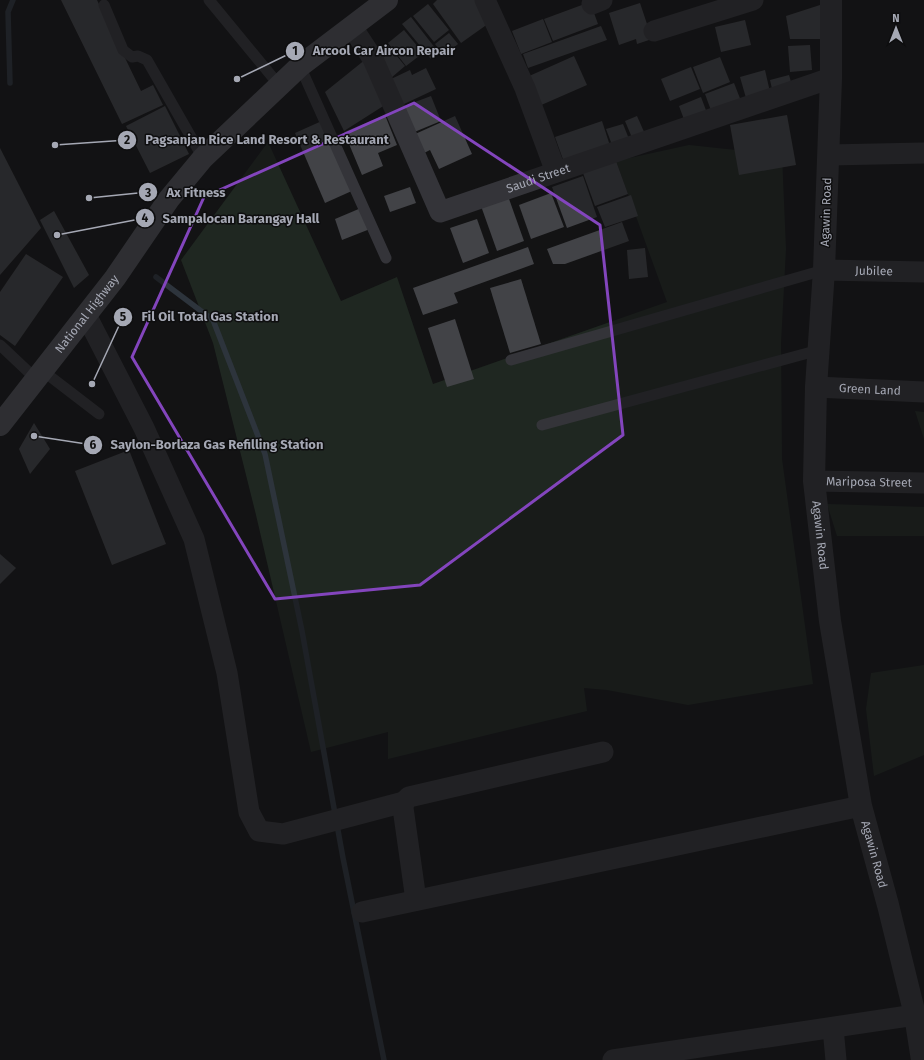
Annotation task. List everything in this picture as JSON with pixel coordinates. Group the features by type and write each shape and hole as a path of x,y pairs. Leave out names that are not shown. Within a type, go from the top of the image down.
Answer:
{"main road":[{"name":"National Highway","path":"2,419 40,375 115,278 169,199 203,158 300,66 387,0"}],"street":[{"path":"485,0 526,88 556,172"},
{"path":"654,31 753,0"},
{"name":"Agawin Road","path":"831,0 829,155 824,270 816,386 814,481 830,621 861,806 888,905 915,1016 922,1060"},
{"name":"Saudi Street","path":"352,27 373,60 440,212 831,78"},
{"path":"829,155 924,153"},
{"name":"Jubilee","path":"824,270 924,272"},
{"path":"86,315 144,428 194,539 227,673 249,812 259,831 283,834 404,802 409,798 603,752"},
{"name":"Green Land","path":"816,386 924,392"},
{"name":"Mariposa Street","path":"814,481 924,483"},
{"path":"404,802 403,808 416,900"},
{"path":"362,912 861,806"},
{"path":"613,1060 915,1016"},
{"path":"833,1028 836,1060"}],"lane":[{"path":"209,0 279,85"},
{"path":"104,4 123,50 132,57 138,56 147,60 203,158"},
{"path":"300,66 386,258"},
{"path":"511,360 824,270"},
{"path":"0,345 40,375 99,414"},
{"path":"542,425 819,350"}],"highlighted area":[{"path":"414,103 600,225 623,435 420,585 275,599 132,357 204,197"}],"shaded area":[{"path":"268,142 341,301 397,277 433,384 667,302 616,161 689,145 782,155 786,249 781,343 782,459 813,684 688,705 607,690 584,688 587,711 388,759 388,732 311,752 256,515 213,343 181,260"},
{"path":"915,411 924,412 924,439"},
{"path":"827,504 924,507 924,536 837,536"},
{"path":"924,665 924,755 874,776 866,709 871,673"}],"building":[{"path":"61,0 97,0 141,91 153,85 163,105 122,124"},
{"path":"437,0 476,0 492,21 461,43 433,4"},
{"path":"590,2 598,24 553,41 544,19"},
{"path":"640,3 652,39 637,44 636,39 619,45 609,13"},
{"path":"428,4 449,30 434,42 413,16"},
{"path":"820,5 820,39 790,39 786,16"},
{"path":"411,17 439,53 431,59 402,24"},
{"path":"543,19 552,42 521,54 512,31"},
{"path":"745,20 751,45 721,52 715,27"},
{"path":"601,26 607,40 528,68 523,54"},
{"path":"404,30 423,53 406,66 388,43"},
{"path":"449,33 458,44 444,56 435,44"},
{"path":"388,45 405,66 391,78 375,54"},
{"path":"810,45 812,70 790,72 788,46"},
{"path":"574,56 587,85 539,106 527,77"},
{"path":"720,57 730,82 703,93 693,67"},
{"path":"366,59 388,103 344,131 325,92"},
{"path":"691,67 700,89 670,101 661,79"},
{"path":"426,68 436,89 402,105 389,80 410,70 412,75"},
{"path":"765,70 770,92 746,98 740,77"},
{"path":"789,75 793,89 773,93 770,80"},
{"path":"734,83 741,101 712,113 705,94"},
{"path":"431,96 441,121 412,133 402,107"},
{"path":"701,97 707,113 685,122 679,106"},
{"path":"165,106 189,154 150,173 126,126"},
{"path":"385,115 397,145 378,153 383,166 362,175 344,132"},
{"path":"787,115 796,165 739,175 730,125"},
{"path":"455,116 472,154 439,169 430,150 422,154 413,135"},
{"path":"637,116 645,134 633,140 625,121"},
{"path":"324,120 354,190 325,203 295,133"},
{"path":"602,121 611,149 565,165 555,137"},
{"path":"623,124 631,144 614,150 606,129"},
{"path":"0,148 41,228 0,275"},
{"path":"616,161 628,194 595,206 583,173"},
{"path":"583,176 597,217 567,228 552,187"},
{"path":"410,187 416,203 390,212 384,196"},
{"path":"551,193 564,227 531,239 519,205"},
{"path":"631,195 638,216 605,227 597,207"},
{"path":"508,196 524,241 497,251 481,206"},
{"path":"361,208 370,229 342,240 335,219"},
{"path":"54,211 89,275 74,288 40,220"},
{"path":"477,219 489,253 463,263 450,228"},
{"path":"622,222 629,241 565,264 553,264 547,249"},
{"path":"528,247 534,264 454,293 458,303 423,315 413,288"},
{"path":"645,248 648,277 629,279 627,250"},
{"path":"26,254 63,277 15,346 0,335 0,292"},
{"path":"521,279 541,344 510,353 490,288"},
{"path":"455,319 474,379 447,387 428,328"},
{"path":"34,423 50,449 30,474 19,449"},
{"path":"129,450 166,544 112,565 75,471"},
{"path":"0,554 16,568 0,584"}],"waterway":[{"path":"10,83 8,12 13,0"},
{"path":"156,277 213,320 265,454 302,631 343,858 384,1060"}],"place":[{"name":"Arcool Car Aircon Repair","path":"237,79"},
{"name":"Pagsanjan Rice Land Resort & Restaurant","path":"55,145"},
{"name":"Ax Fitness","path":"89,198"},
{"name":"Sampalocan Barangay Hall","path":"57,235"},
{"name":"Fil Oil Total Gas Station","path":"92,384"},
{"name":"Saylon-Borlaza Gas Refilling Station","path":"34,436"}]}
